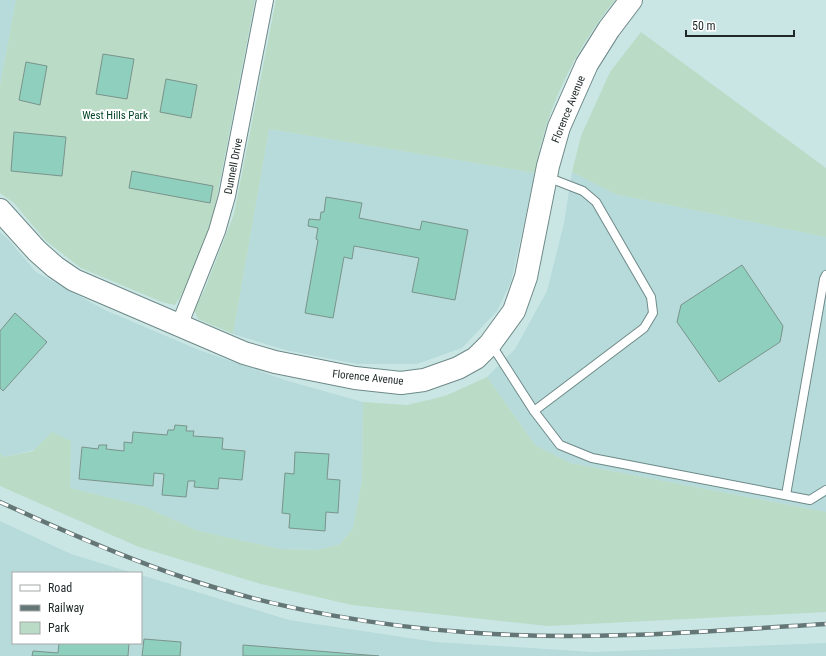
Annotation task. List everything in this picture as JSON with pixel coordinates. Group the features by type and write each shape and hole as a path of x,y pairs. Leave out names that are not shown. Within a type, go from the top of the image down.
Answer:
{"street":[{"name":"Dunnell Drive","path":"179,326 215,238 227,196 265,0"},
{"name":"Florence Avenue","path":"0,210 37,252 74,280 244,353 275,362 355,378 401,383 424,380 458,368 476,358 490,344 514,311 523,290 546,177 559,126 587,64 609,29 631,0"}],"lane":[{"path":"534,410 644,328 654,313 651,298 596,202 584,190 546,177"},
{"path":"786,495 824,279 826,275"},
{"path":"490,344 534,410 560,445 592,458 810,500 826,490"}],"shaded area":[{"path":"0,0 16,0 0,86"},
{"path":"269,129 535,173 511,282 497,311 462,348 417,364 357,364 285,350 233,334"},
{"path":"572,172 615,194 826,237 826,512 570,463 535,445 487,377 515,349 547,291 564,223"},
{"path":"0,232 8,239 36,272 105,310 199,350 288,381 363,402 362,480 353,529 339,545 317,550 280,549 198,531 143,506 70,488 71,441 4,457 0,453"},
{"path":"0,521 71,554 130,572 12,572 12,644 142,644 142,575 289,620 436,642 592,652 826,643 826,656 0,656"}],"green space":[{"name":"West Hills Park","path":"16,0 255,0 213,217 186,288 175,305 162,302 81,268 46,241 14,203 0,193 0,86"},
{"path":"276,0 615,0 587,39 564,82 546,127 535,173 269,129 233,334 198,319 194,309 204,291 234,214"},
{"path":"641,32 826,168 826,237 615,194 572,172 581,136 610,72"},
{"path":"487,377 535,445 570,463 826,512 826,612 548,626 352,605 261,584 139,547 0,486 0,453 4,457 33,451 52,432 71,441 70,488 143,506 198,531 280,549 317,550 339,545 353,529 362,480 363,402 407,405 445,396"}],"building":[{"path":"103,54 134,59 127,99 96,94"},
{"path":"26,62 47,66 40,105 19,100"},
{"path":"166,79 197,85 191,118 160,112"},
{"path":"14,132 66,137 62,176 11,171"},
{"path":"132,171 213,186 210,203 129,188"},
{"path":"326,197 362,203 359,218 420,230 422,221 468,230 455,300 412,292 419,258 354,246 352,259 344,257 333,318 305,313 318,240 316,239 318,228 308,226 309,219 320,220 321,212 324,212"},
{"path":"742,265 783,326 780,342 719,382 677,322 681,305"},
{"path":"15,313 47,342 3,391 0,388 0,331"},
{"path":"175,425 187,426 186,431 194,431 193,436 223,438 222,449 245,451 242,480 219,478 218,489 194,487 195,481 188,481 186,497 162,495 164,474 154,473 153,486 79,479 82,447 98,449 99,445 107,445 106,449 124,451 124,442 132,443 133,432 167,435 168,430 174,430"},
{"path":"295,452 329,454 327,479 340,480 338,513 326,512 325,531 289,528 290,514 282,513 285,473 294,474"},
{"path":"144,639 181,642 180,656 142,656"},
{"path":"59,644 129,644 128,656 32,656 33,651 58,653"},
{"path":"243,645 379,656 243,656"}],"railway":[{"path":"0,502 92,543 185,578 256,599 329,615 366,621 477,633 565,636 652,634 826,624"}]}
